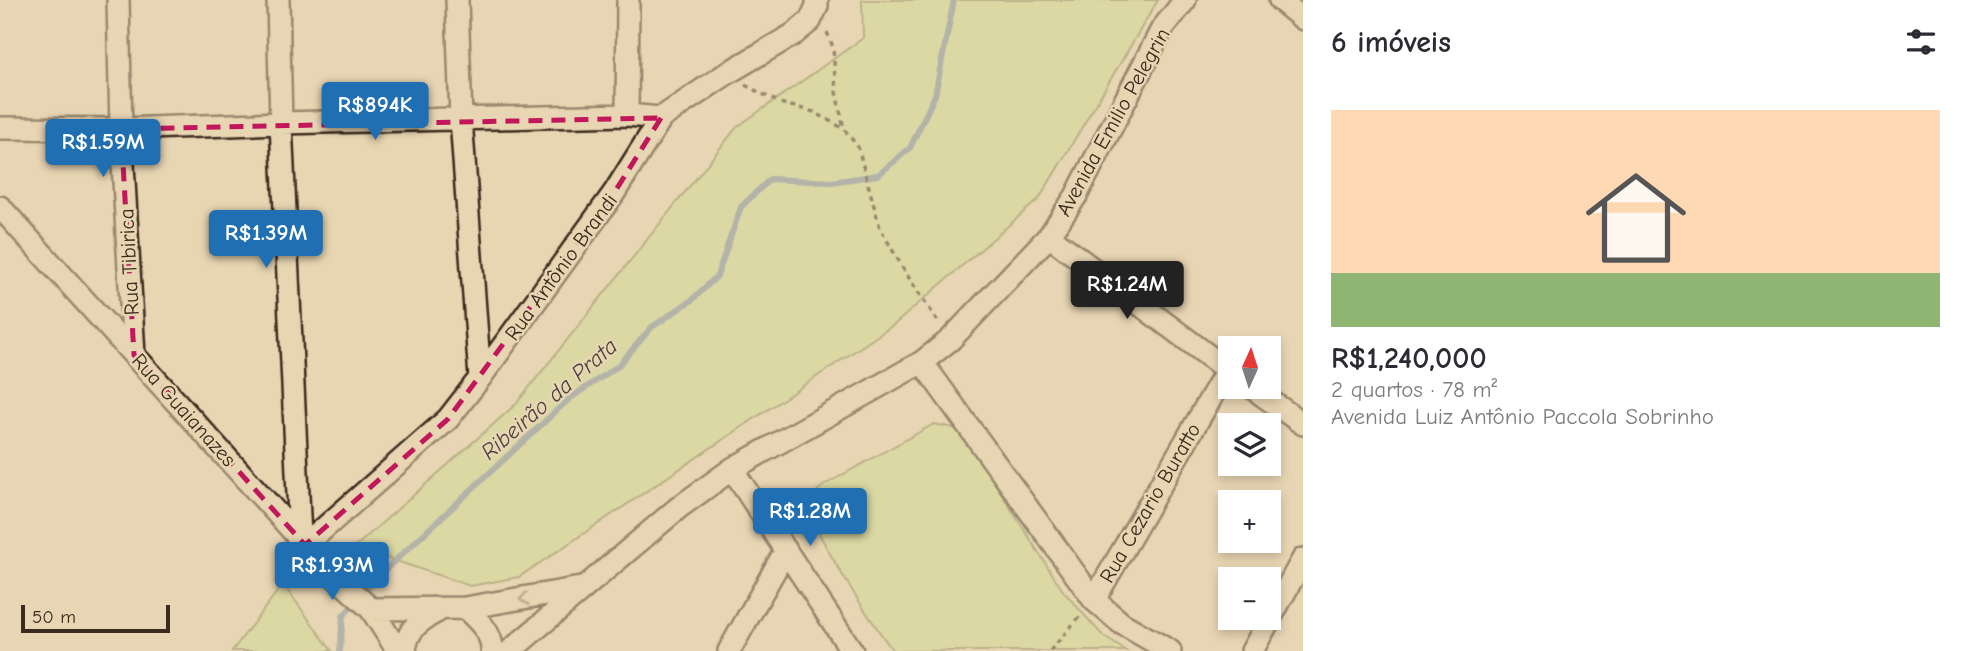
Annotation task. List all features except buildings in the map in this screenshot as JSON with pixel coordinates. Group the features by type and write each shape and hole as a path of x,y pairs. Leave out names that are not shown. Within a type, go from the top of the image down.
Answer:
{"street":[{"name":"Rua Tibirica","path":"118,0 121,130 134,355"},
{"path":"278,0 281,123 302,541"},
{"path":"457,0 461,119 480,378"},
{"path":"628,0 628,116"},
{"name":"Avenida Emilio Pelegrin","path":"510,651 678,508 732,469 922,362 950,340 1049,236 1076,196 1162,29 1185,0"},
{"path":"1280,0 1303,19"},
{"name":"Rua Antônio Brandi","path":"302,541 448,419 614,194 661,118 726,74 794,34 810,21 817,3"},
{"path":"1,130 121,130 461,119 628,116 661,118"},
{"name":"Rua Guaianazes","path":"0,207 330,572 367,605 398,651"},
{"path":"1049,236 1218,363"},
{"path":"922,362 1094,600 1121,622 1170,651"},
{"name":"Rua Cezario Buratto","path":"1094,600 1218,390"},
{"path":"1268,399 1303,424"},
{"path":"732,469 852,651"},
{"path":"729,651 786,550"},
{"path":"1252,651 1303,559"},
{"path":"367,605 440,610 583,588"},
{"path":"465,608 482,624 492,651"},
{"path":"405,651 406,639 419,620 440,610"}],"path":[{"path":"817,3 833,47 836,92 844,129"},
{"path":"726,74 780,103 814,112 844,129 858,147 865,165 880,228 905,272 950,340"},
{"path":"1051,651 1094,600"}],"highlighted area":[{"path":"661,118 614,193 448,419 305,545 134,355 121,129"}],"green space":[{"path":"862,0 1158,0 1039,199 895,324 519,577 470,586 355,547 515,405 737,127 863,38"},
{"path":"934,424 954,428 968,441 1063,591 1103,636 1126,651 893,651 819,534 810,505 815,493 826,484"},
{"path":"283,584 332,651 232,651"}],"waterway":[{"name":"Ribeirão da Prata","path":"340,651 343,616 386,569 569,399 618,366 652,327 692,300 717,276 741,207 770,179 832,182 878,175 910,148 935,95 954,0"}]}
